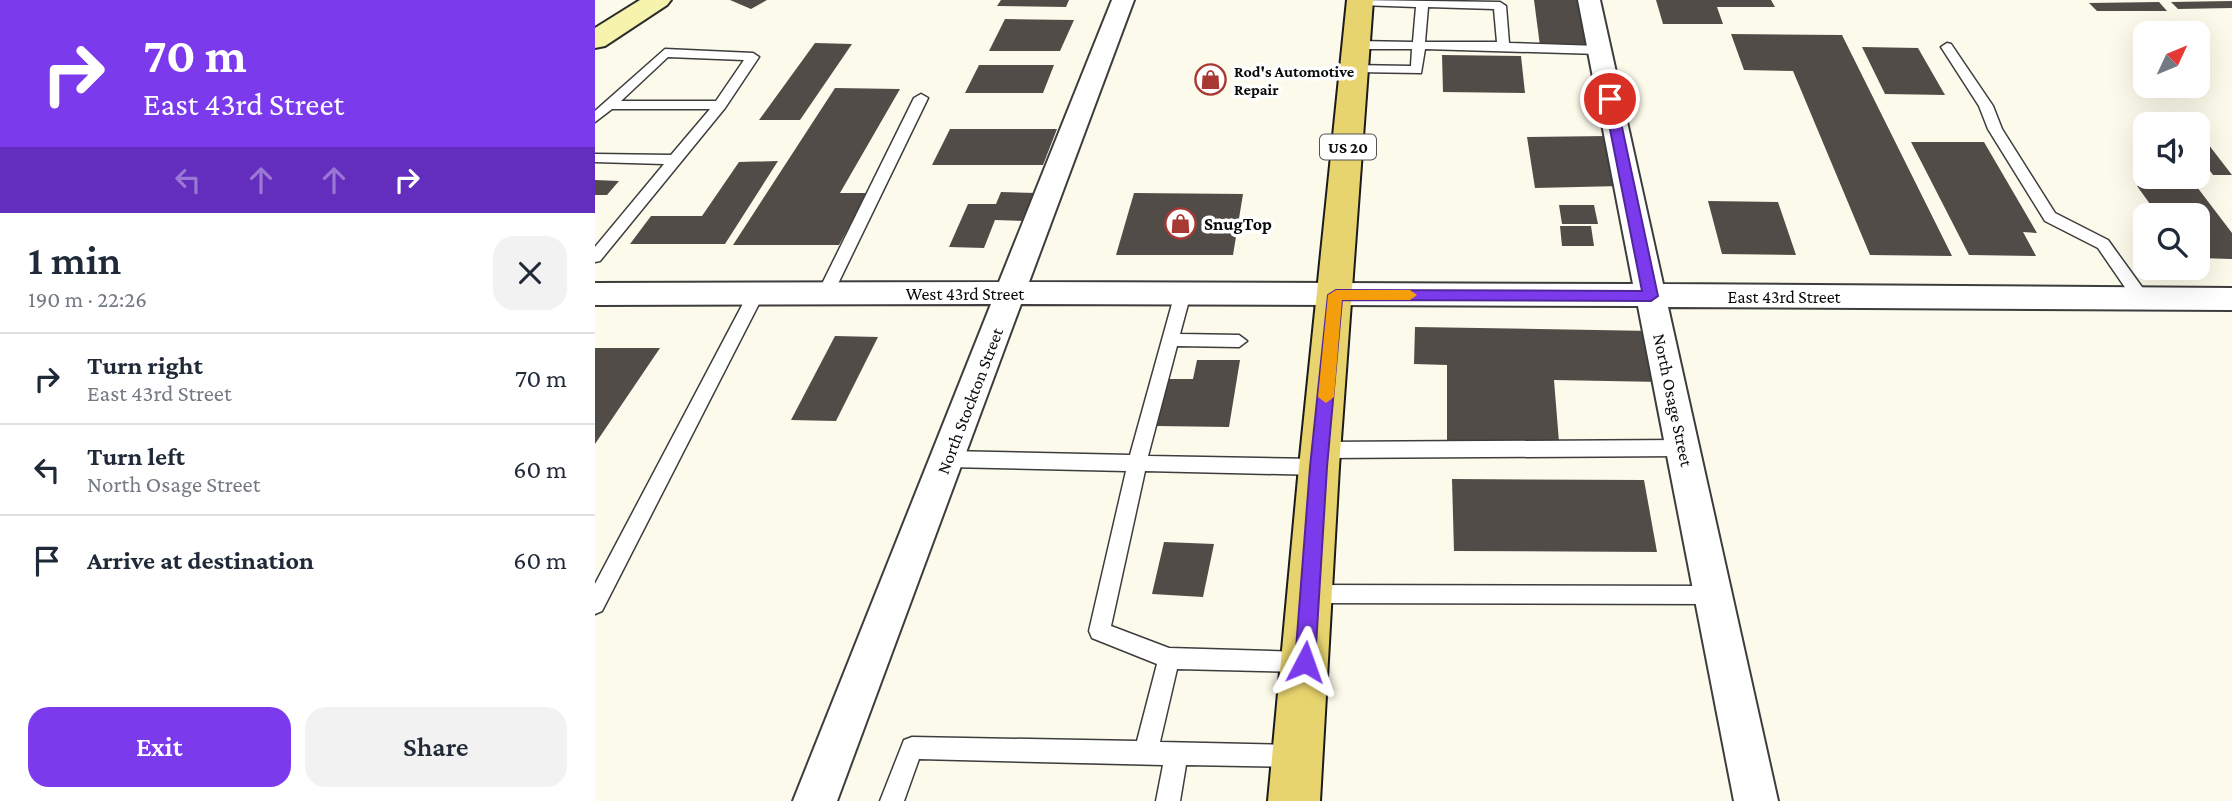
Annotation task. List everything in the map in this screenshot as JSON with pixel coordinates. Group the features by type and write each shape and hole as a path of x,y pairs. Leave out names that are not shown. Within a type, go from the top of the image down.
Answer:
{"main road":[{"path":"595,40 658,0"},
{"name":"US 20","path":"1294,801 1320,459 1360,1"}],"street":[{"name":"North Stockton Street","path":"815,801 1123,0"},
{"name":"North Osage Street","path":"1589,0 1756,801"},
{"name":"West 43rd Street","path":"595,294 1336,295"},
{"name":"East 43rd Street","path":"1336,295 2232,299"}],"lane":[{"path":"1360,1 1500,6 1503,46"},
{"path":"1356,57 1417,70 1422,4"},
{"path":"1356,57 1419,45 1599,50"},
{"path":"1947,47 1986,106 1995,129 2050,217 2103,244 2141,298"},
{"path":"595,118 665,53 753,57 720,105 595,257"},
{"path":"825,294 921,98"},
{"path":"608,105 720,105"},
{"path":"595,158 673,160"},
{"path":"1183,293 1137,464 1099,631 1169,658 1305,662"},
{"path":"595,604 756,294"},
{"path":"1170,340 1239,341"},
{"path":"948,459 1137,464 1683,448"},
{"path":"1310,594 1713,595"},
{"path":"1146,752 1169,658"},
{"path":"892,801 912,748 1298,756"},
{"path":"1168,801 1177,753"}],"building":[{"path":"730,0 767,0 751,9"},
{"path":"1001,0 1069,0 1066,7 997,6"},
{"path":"1534,0 1579,0 1588,46 1540,46"},
{"path":"1656,0 1771,0 1775,7 1717,7 1723,24 1663,24"},
{"path":"2232,1 2232,8 2178,9 2171,2"},
{"path":"2159,2 2167,11 2097,11 2089,3"},
{"path":"1005,19 1074,20 1060,51 989,51"},
{"path":"1731,34 1842,35 1952,256 1870,255 1793,71 1744,70"},
{"path":"815,43 852,44 800,120 759,120"},
{"path":"1862,47 1918,48 1945,95 1885,94"},
{"path":"1442,55 1521,56 1525,93 1443,92"},
{"path":"979,65 1054,65 1043,93 965,93"},
{"name":"Rod's Automotive Repair","path":"1200,75 1225,75 1222,86 1197,86"},
{"path":"835,88 900,89 840,193 868,193 839,245 733,245"},
{"path":"950,129 1057,129 1043,165 932,165"},
{"path":"1608,136 1621,186 1535,188 1527,137"},
{"path":"1911,142 1984,142 2037,233 2023,232 2036,256 1969,255"},
{"path":"2210,147 2232,175 2213,175 2210,171"},
{"path":"778,161 725,244 630,244 651,216 702,216 739,162"},
{"path":"595,180 619,181 607,195 595,195"},
{"path":"2139,189 2199,189 2209,203 2149,203"},
{"path":"1001,192 1037,193 1026,221 995,220 984,248 949,247 968,204 996,204"},
{"name":"SnugTop","path":"1134,193 1243,194 1233,255 1116,255"},
{"path":"1708,201 1778,202 1796,255 1722,254"},
{"path":"2210,204 2232,233 2232,259 2210,258"},
{"path":"1559,205 1594,205 1598,224 1562,224"},
{"path":"1560,226 1591,226 1594,246 1562,246"},
{"path":"1415,327 1653,331 1662,382 1554,380 1559,442 1447,440 1447,365 1414,364"},
{"path":"835,336 878,337 836,421 791,420"},
{"path":"595,348 660,348 595,444"},
{"path":"1197,360 1240,360 1229,427 1157,426 1167,379 1193,379"},
{"path":"1452,479 1644,480 1657,552 1454,551"},
{"path":"1164,542 1214,544 1203,597 1152,594"}],"slow traffic":[{"path":"1326,397 1336,295 1410,295"}],"place":[{"name":"Rod's Automotive Repair","path":"1211,80"},
{"name":"SnugTop","path":"1181,224"}],"route":[{"path":"1305,662 1319,467 1336,295 1651,296 1610,99"}]}
